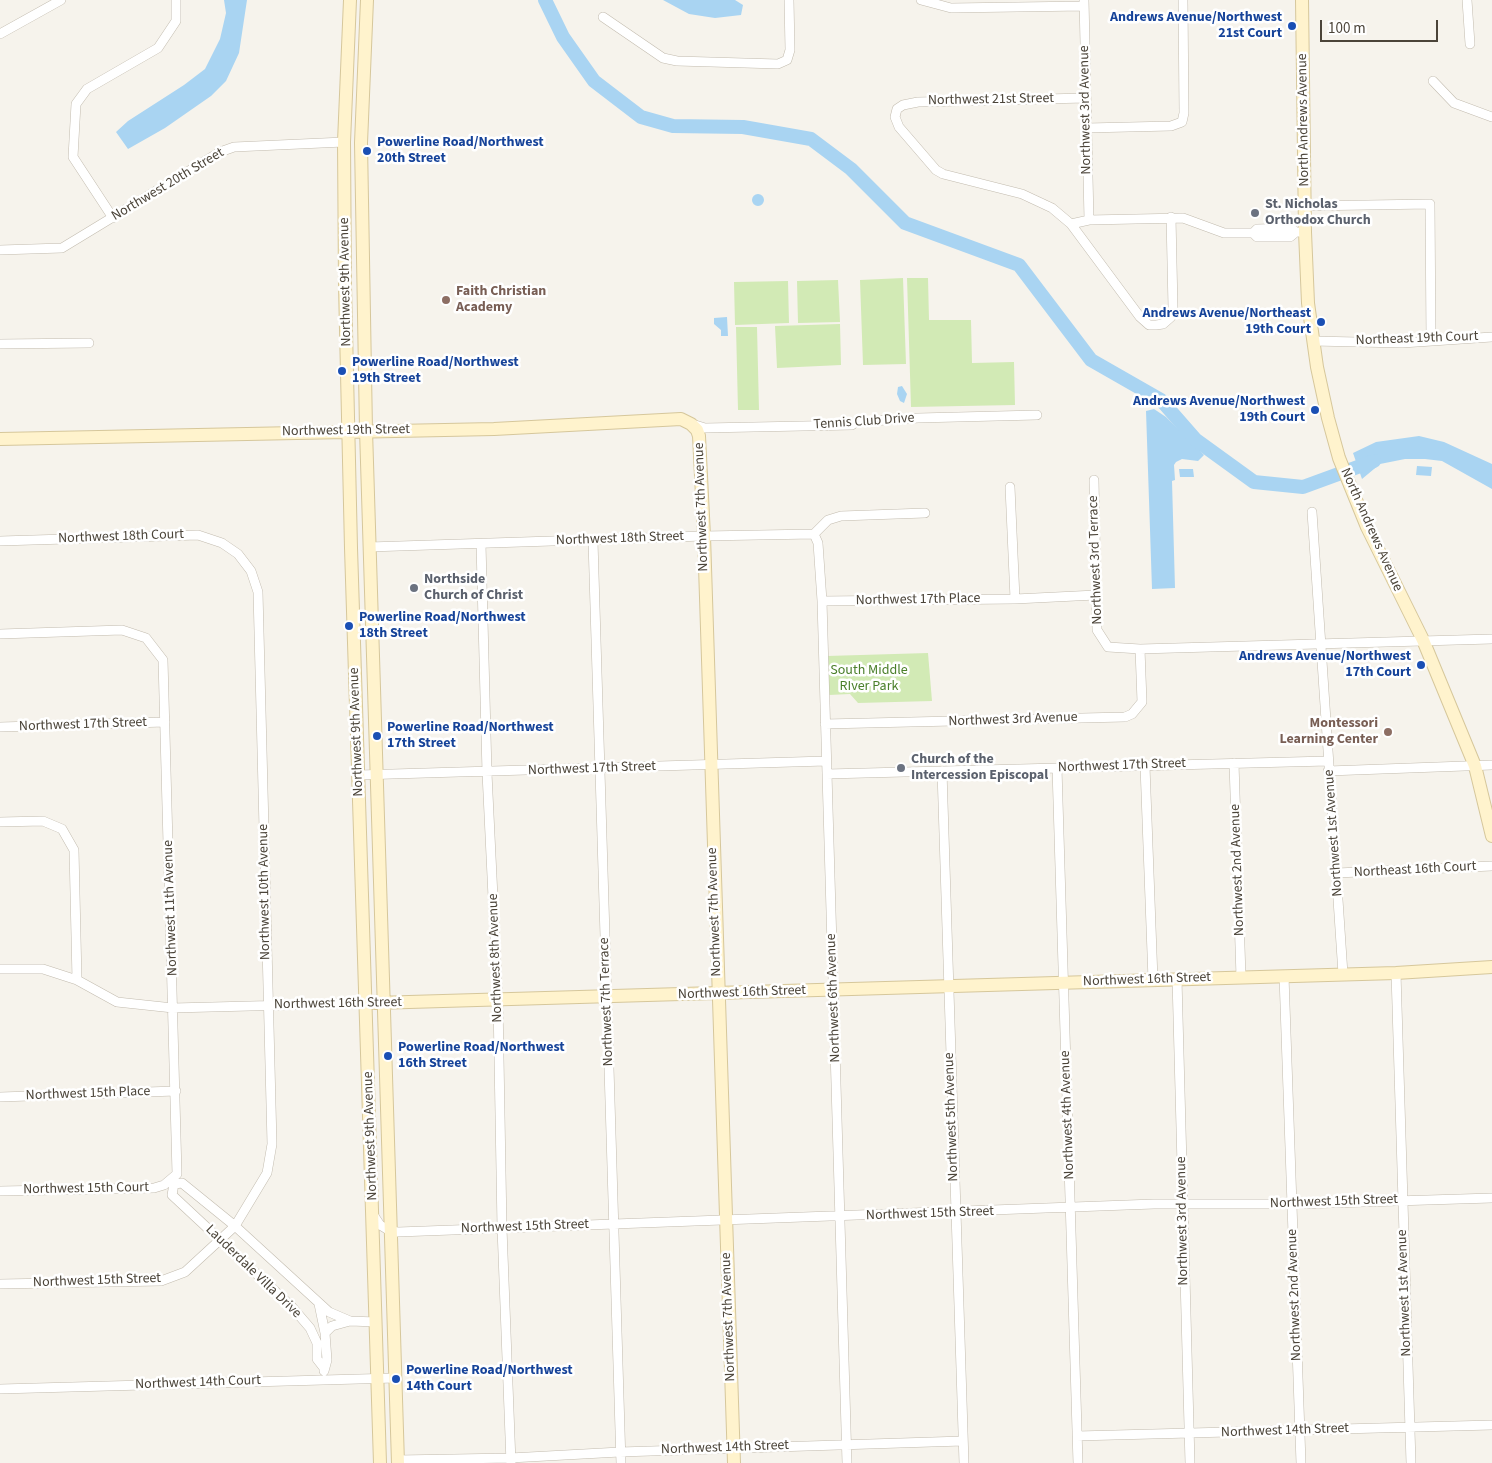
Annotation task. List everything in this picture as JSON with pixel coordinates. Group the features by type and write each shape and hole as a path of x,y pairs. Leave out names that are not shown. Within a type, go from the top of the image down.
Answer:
{"main road":[{"name":"Northwest 9th Avenue","path":"350,0 344,142 349,430 380,1463"},
{"name":"Northwest 9th Avenue","path":"367,0 361,143 366,430 398,1461"},
{"name":"North Andrews Avenue","path":"1302,0 1305,206 1300,232 1313,341 1328,418 1349,485 1367,527 1423,640 1475,766 1492,836"},
{"path":"345,115 361,143"},
{"path":"344,142 352,149 361,170"},
{"name":"Northwest 19th Street","path":"0,439 349,430 494,430 681,419 691,424"},
{"name":"Northwest 7th Avenue","path":"691,424 699,436 704,536 734,1463"},
{"name":"Northwest 16th Street","path":"366,1003 498,1001 834,989 1396,973 1492,967"}],"street":[{"path":"0,34 61,0"},
{"path":"113,218 73,157 76,104 87,90 158,48 176,21 176,0"},
{"path":"603,18 663,58 677,61 761,65 778,64 787,60 790,50 789,0"},
{"path":"920,0 951,8 1084,3"},
{"path":"1087,128 1171,126 1182,122 1184,112 1182,0"},
{"path":"1468,0 1470,44"},
{"name":"Northwest 3rd Avenue","path":"1084,3 1089,220"},
{"path":"1433,81 1454,103 1492,117"},
{"name":"Northwest 21st Street","path":"1071,224 1052,208 1022,194 943,174 936,170 899,126 895,117 898,109 904,105 918,102 1086,98"},
{"name":"Northwest 20th Street","path":"0,250 62,248 220,152 234,147 344,142"},
{"path":"1305,206 1430,204 1432,341"},
{"path":"1170,217 1173,308 1170,317 1163,324 1149,325 1140,317 1071,224 1089,220 1170,217 1183,218 1224,233 1253,233 1257,229 1291,228 1300,232"},
{"name":"Northeast 19th Court","path":"1313,341 1432,341 1492,337"},
{"path":"0,344 89,343"},
{"name":"Tennis Club Drive","path":"691,424 705,428 852,425 856,422 918,418 1037,415"},
{"name":"Northwest 3rd Terrace","path":"1094,480 1097,630 1108,647 1140,649"},
{"path":"1010,487 1014,599"},
{"name":"Northwest 1st Avenue","path":"1312,512 1328,772 1338,873 1343,974"},
{"path":"814,534 828,520 841,516 925,514"},
{"name":"Northwest 18th Street","path":"369,547 814,534"},
{"name":"Northwest 6th Avenue","path":"814,534 818,543 822,601 847,1463"},
{"name":"Northwest 18th Court","path":"0,541 198,535 222,543 238,554"},
{"name":"Northwest 7th Terrace","path":"593,541 608,997 620,1463"},
{"name":"Northwest 8th Avenue","path":"482,544 488,773 498,1001 502,1228 511,1460"},
{"name":"Northwest 10th Avenue","path":"235,1226 241,1213 259,1190 267,1173 270,1160 258,592 251,571 238,554"},
{"name":"Northwest 17th Place","path":"822,601 1014,599 1096,595"},
{"name":"Northwest 11th Avenue","path":"0,634 122,630 146,638 163,660 176,1091 176,1174 172,1182"},
{"path":"1140,649 1492,639"},
{"name":"Northwest 3rd Avenue","path":"825,724 1125,717 1132,714 1142,702 1140,649"},
{"name":"Northwest 17th Street","path":"0,727 165,722"},
{"name":"Northwest 17th Street","path":"358,775 488,773 826,761"},
{"name":"Northwest 17th Street","path":"827,774 1328,761"},
{"name":"Northwest 2nd Avenue","path":"1234,763 1241,977"},
{"path":"1328,772 1492,765"},
{"path":"1145,766 1153,980"},
{"name":"Northwest 4th Avenue","path":"1057,768 1078,1463"},
{"name":"Northwest 5th Avenue","path":"942,771 964,1463"},
{"path":"0,822 43,821 62,829 74,850 77,980"},
{"name":"Northeast 16th Court","path":"1338,873 1492,866"},
{"name":"Northwest 16th Street","path":"0,969 43,969 77,980 117,1002 174,1008 366,1003"},
{"name":"Northwest 1st Avenue","path":"1396,973 1411,1463"},
{"name":"Northwest 2nd Avenue","path":"1284,976 1301,1463"},
{"name":"Northwest 3rd Avenue","path":"1177,979 1190,1463"},
{"name":"Northwest 15th Place","path":"0,1096 176,1091"},
{"name":"Lauderdale Villa Drive","path":"324,1368 317,1359 317,1343 310,1328 292,1307 172,1195 172,1182 182,1183 235,1226 329,1312 350,1321"},
{"name":"Northwest 15th Court","path":"0,1191 154,1188 172,1182"},
{"name":"Northwest 15th Street","path":"390,1231 1071,1208 1492,1198"},
{"path":"374,1216 380,1225 390,1231"},
{"name":"Northwest 15th Street","path":"0,1284 161,1281 185,1272 235,1226"},
{"name":"Lauderdale Villa Drive","path":"319,1304 325,1333 327,1360 323,1379"},
{"name":"Lauderdale Villa Drive","path":"325,1333 332,1326 350,1321 376,1322"},
{"name":"Northwest 14th Court","path":"0,1389 395,1378"},
{"name":"Northwest 14th Street","path":"1077,1436 1492,1425"},
{"name":"Northwest 14th Street","path":"398,1461 511,1460 620,1452 963,1440"}],"green space":[{"path":"903,278 906,364 863,365 860,280"},
{"path":"907,278 928,278 929,320 971,320 972,363 1014,362 1015,405 911,407"},
{"path":"838,280 840,322 798,323 797,281"},
{"path":"788,281 789,323 735,325 734,282"},
{"path":"840,324 841,365 777,368 775,326"},
{"path":"736,327 757,327 759,410 738,410"},
{"name":"South Middle RIver Park","path":"928,653 932,701 858,703 850,694 829,695 827,656"}],"water":[{"path":"224,0 247,0 239,53 226,81 211,96 165,128 128,149 116,132 128,121 184,85 205,69 220,39 226,13"},
{"path":"663,0 735,0 743,5 741,15 715,18 689,14"},
{"path":"756,194 760,194 764,200 760,206 756,206 752,202 752,198"},
{"path":"727,317 728,336 721,336 721,330 714,324 714,318"},
{"path":"902,386 907,394 904,403 900,401 897,394 898,387"},
{"path":"1154,409 1166,417 1204,455 1198,461 1182,459 1174,465 1175,480 1172,481 1175,588 1152,589 1146,411"},
{"path":"1419,436 1444,442 1492,464 1492,489 1442,461 1425,459 1405,459 1380,464 1362,479 1353,453 1376,442"},
{"path":"1417,466 1432,467 1431,476 1416,475"},
{"path":"1179,469 1193,469 1194,477 1180,477"}],"waterway":[{"path":"545,0 563,37 594,81 641,117 673,126 743,127 811,139 851,169 905,223 1019,265 1091,360 1161,400 1196,440 1254,482 1303,487 1374,461"}],"place":[{"name":"Andrews Avenue/Northwest 21st Court","path":"1292,26"},
{"name":"Powerline Road/Northwest 20th Street","path":"367,151"},
{"name":"St. Nicholas Orthodox Church","path":"1255,213"},
{"name":"Faith Christian Academy","path":"446,300"},
{"name":"Andrews Avenue/Northeast 19th Court","path":"1321,322"},
{"name":"Powerline Road/Northwest 19th Street","path":"342,371"},
{"name":"Andrews Avenue/Northwest 19th Court","path":"1315,410"},
{"name":"Northside Church of Christ","path":"414,588"},
{"name":"Powerline Road/Northwest 18th Street","path":"349,626"},
{"name":"Andrews Avenue/Northwest 17th Court","path":"1421,665"},
{"name":"Montessori Learning Center","path":"1388,732"},
{"name":"Powerline Road/Northwest 17th Street","path":"377,736"},
{"name":"Church of the Intercession Episcopal","path":"901,768"},
{"name":"Powerline Road/Northwest 16th Street","path":"388,1056"},
{"name":"Powerline Road/Northwest 14th Court","path":"396,1379"}]}
